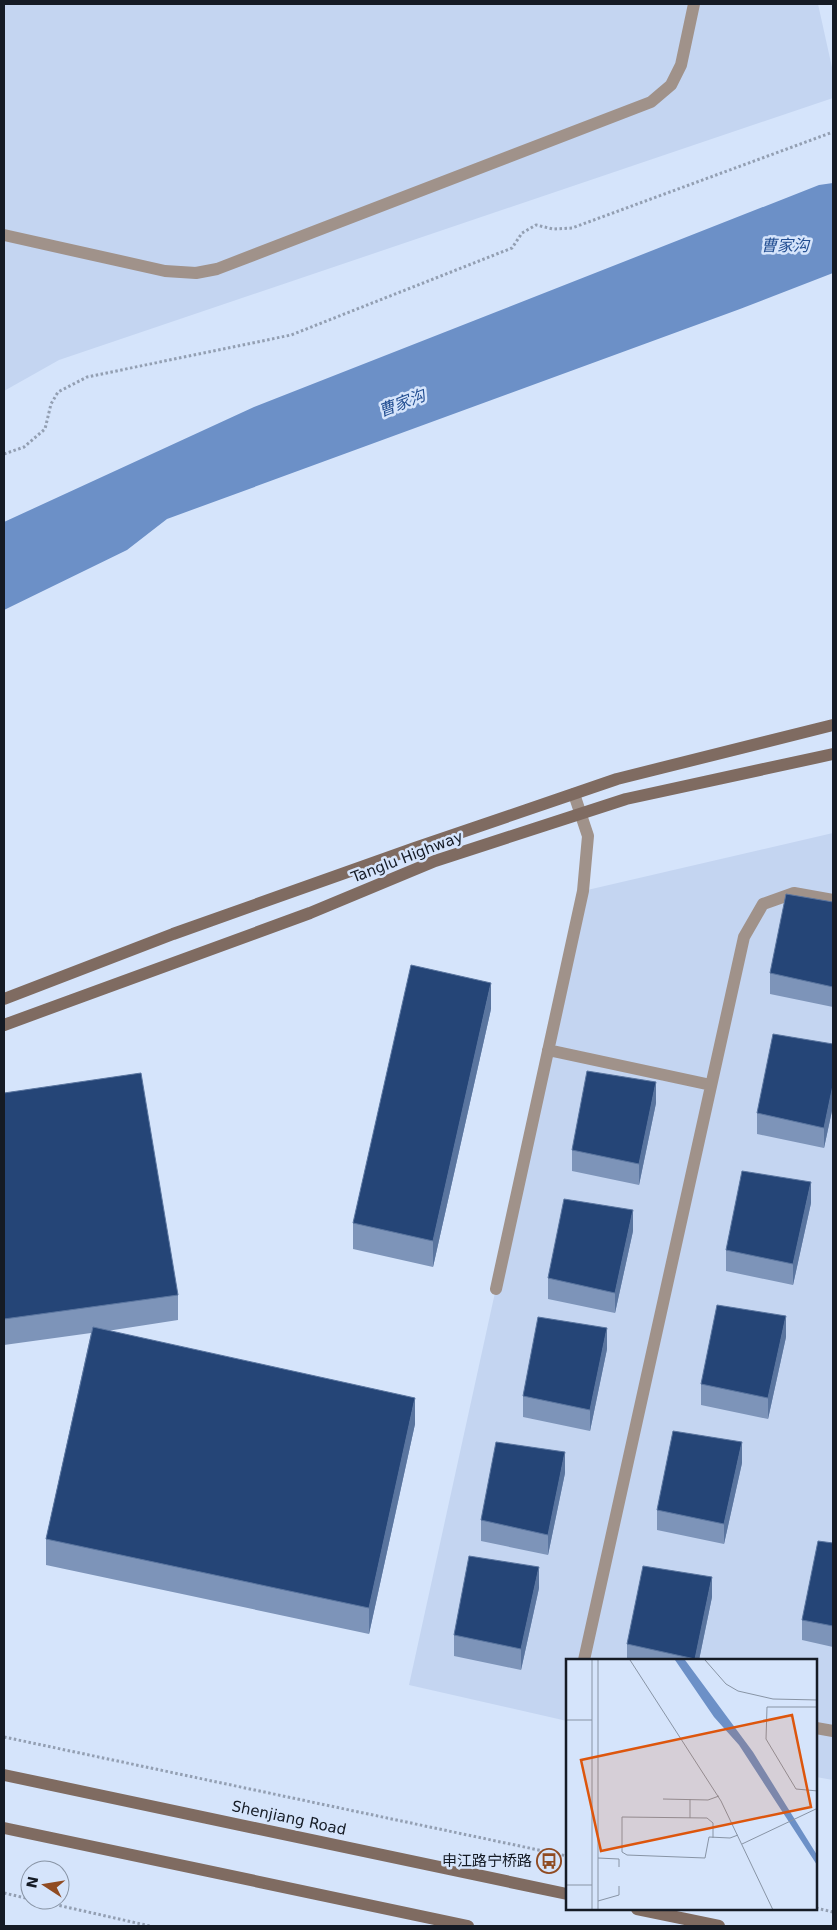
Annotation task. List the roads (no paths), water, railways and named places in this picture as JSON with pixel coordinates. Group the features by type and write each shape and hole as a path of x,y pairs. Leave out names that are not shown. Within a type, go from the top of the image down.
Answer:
{"main road":[{"name":"Tanglu Highway","path":"4,999 192,927 617,779 833,725"},
{"name":"Tanglu Highway","path":"4,1025 310,913 435,861 626,799 833,754"},
{"name":"Shenjiang Road","path":"4,1775 566,1894"},
{"path":"4,1828 468,1926"},
{"path":"642,1910 719,1926"}],"lane":[{"path":"4,235 165,271 196,273 217,269 651,102 671,85 681,65 694,4"},
{"path":"496,1289 583,890 588,836 574,794"},
{"path":"584,1659 744,937 763,904 794,893 833,900"},
{"path":"548,1050 711,1085"},
{"path":"817,1728 833,1731"}],"water":[{"name":"曹家沟","path":"833,183 833,273 740,309 167,519 127,550 4,610 4,522 254,407 819,185"}],"place":[{"name":"申江路宁桥路","path":"549,1861"}]}
